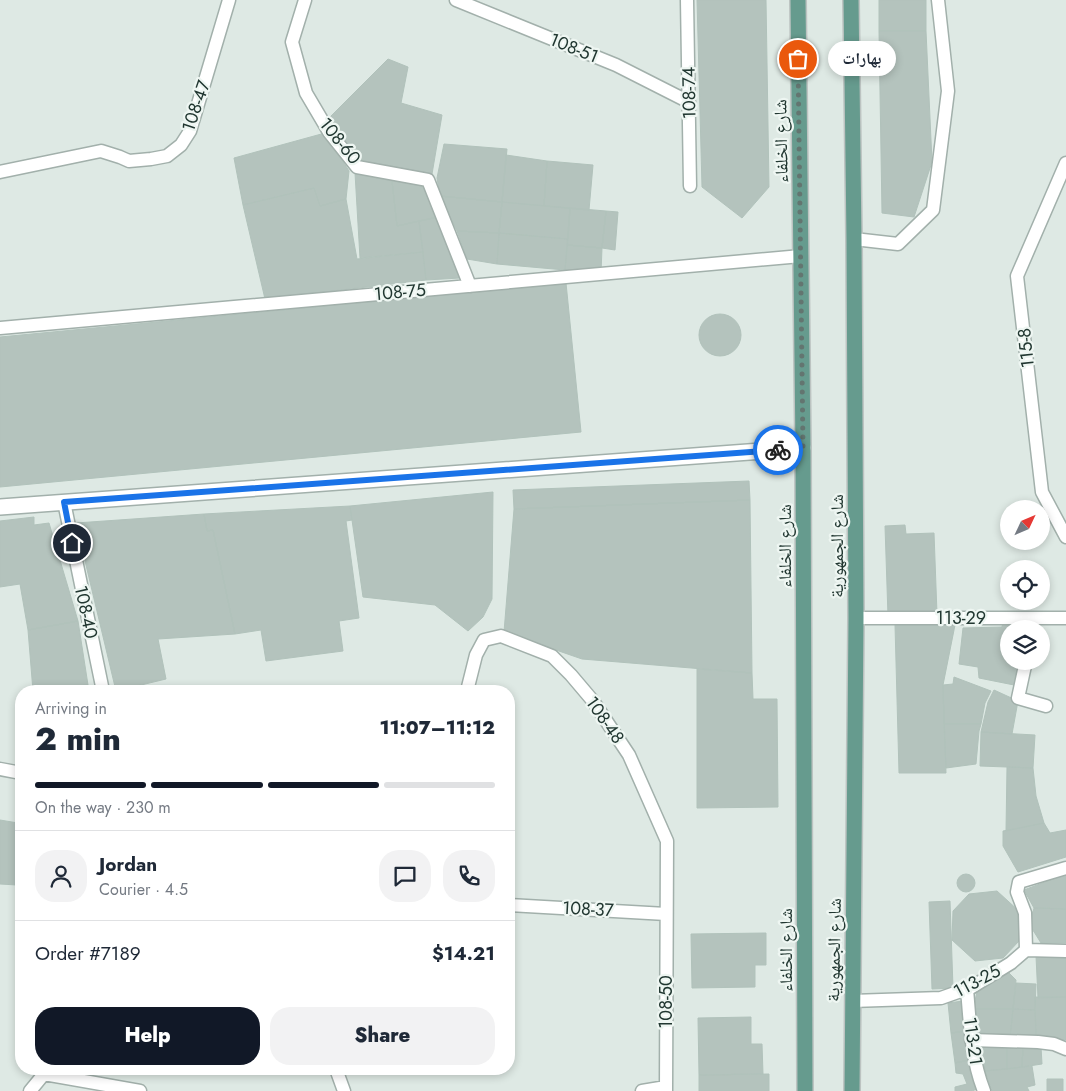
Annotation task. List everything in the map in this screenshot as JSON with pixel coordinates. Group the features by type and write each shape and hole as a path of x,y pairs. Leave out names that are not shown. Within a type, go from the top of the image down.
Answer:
{"main road":[{"name":"شارع الخلفاء","path":"798,0 803,448 805,1091"},
{"name":"شارع الجمهورية","path":"851,0 856,618 852,1091"}],"street":[{"path":"0,507 803,448"}],"lane":[{"name":"108-47","path":"0,172 101,152 120,157 129,162 167,156 181,145 190,131 229,0"},
{"name":"108-60","path":"305,0 292,42 306,93 329,132 357,167 428,180 470,286"},
{"name":"108-51","path":"456,0 616,65 689,102"},
{"name":"108-74","path":"687,0 690,186"},
{"path":"854,239 898,244 933,210 948,91 938,0"},
{"name":"115-8","path":"1066,163 1018,276 1042,492 1066,537"},
{"name":"108-75","path":"0,328 801,256"},
{"name":"108-40","path":"64,502 102,685"},
{"name":"113-29","path":"856,618 1000,622"},
{"name":"113-29","path":"1050,620 1066,618"},
{"name":"108-48","path":"468,685 476,655 484,640 501,636 552,656 571,675 593,701 628,755 667,841 666,914"},
{"path":"1024,670 1018,698 1046,706"},
{"path":"0,769 15,772"},
{"path":"1066,868 1020,882 1018,892 1025,913 1026,950 1066,951"},
{"name":"108-37","path":"515,905 666,914"},
{"name":"108-50","path":"666,914 666,1089"},
{"name":"113-25","path":"852,1001 941,998 972,987 1010,963 1026,950"},
{"name":"113-21","path":"967,989 971,1040 978,1074 984,1091"},
{"path":"971,1040 1038,1042 1054,1044 1066,1050"},
{"path":"30,1091 41,1075"},
{"path":"63,1075 140,1091"},
{"path":"338,1075 344,1091"},
{"path":"642,1091 666,1089"}],"building":[{"path":"697,0 766,0 769,187 742,218 702,187"},
{"path":"879,0 926,0 926,31 879,31"},
{"path":"879,31 926,31 932,162 914,217 882,213"},
{"path":"388,59 408,67 401,103 442,115 432,174 359,160 328,119"},
{"path":"325,133 349,171 346,199 320,206 314,188 243,205 234,158"},
{"path":"444,144 507,149 502,202 440,196 437,178"},
{"path":"506,155 547,161 544,206 502,202"},
{"path":"547,161 593,165 589,210 544,206"},
{"path":"355,173 392,181 397,226 419,221 423,252 360,258"},
{"path":"392,181 425,186 438,217 397,226"},
{"path":"314,188 320,206 346,199 357,259 423,252 426,280 265,299 243,205"},
{"path":"440,196 502,202 499,233 457,231"},
{"path":"502,202 570,208 568,239 499,233"},
{"path":"570,208 606,211 602,248 567,245"},
{"path":"606,211 618,212 615,250 602,248"},
{"path":"438,217 460,278 426,280 419,221"},
{"path":"457,231 499,233 497,264 467,259"},
{"path":"499,233 568,239 565,270 497,264"},
{"path":"567,245 602,248 601,273 565,270"},
{"path":"566,283 581,432 0,487 0,337"},
{"path":"724,314 732,317 738,323 741,335 738,347 732,353 716,356 708,353 702,347 699,331 702,323 708,317"},
{"path":"749,481 750,500 514,509 513,490"},
{"path":"493,492 492,599 483,617 468,631 435,605 363,597 350,506"},
{"path":"750,500 752,673 582,659 504,632 514,509"},
{"path":"350,506 352,520 346,521 359,618 339,621 343,651 266,661 261,630 235,634 213,530 207,531 204,514"},
{"path":"204,514 207,531 213,530 235,634 158,639 166,679 141,685 115,685 76,523"},
{"path":"34,517 34,525 49,523 78,621 28,630 20,584 0,587 0,521"},
{"path":"905,525 906,534 934,533 937,614 888,616 885,526"},
{"path":"78,621 88,685 33,685 28,630"},
{"path":"895,625 955,625 943,685 946,773 899,773"},
{"path":"1000,627 1000,670 1017,670 1014,685 979,678 978,667 959,664 963,628"},
{"path":"697,669 752,673 753,699 777,699 778,807 697,808"},
{"path":"954,677 991,691 985,703 981,724 944,724 943,685 953,684"},
{"path":"994,690 1018,701 1012,734 981,732 988,702"},
{"path":"944,724 981,724 976,764 946,768"},
{"path":"981,732 1035,735 1033,768 980,766"},
{"path":"1007,767 1033,768 1036,796 1044,823 1006,831"},
{"path":"0,820 15,822 15,885 0,884"},
{"path":"1044,823 1050,833 1066,830 1066,857 1018,872 1003,846 1003,831"},
{"path":"962,874 970,874 975,879 973,890 962,892 957,887 957,879"},
{"path":"1066,874 1066,909 1034,908 1024,890"},
{"path":"997,891 1020,912 1019,941 1003,958 975,961 952,940 953,911 969,894"},
{"path":"950,901 953,988 932,989 929,902"},
{"path":"1034,908 1066,909 1066,943 1041,943 1031,927 1030,913 1033,912"},
{"path":"766,933 766,965 755,965 755,987 692,988 691,934"},
{"path":"1036,956 1066,958 1066,997 1038,998"},
{"path":"1008,972 1016,980 1013,1009 973,1009 977,992 1002,974"},
{"path":"1016,983 1036,984 1035,1010 1013,1009"},
{"path":"1035,997 1066,997 1066,1040 1036,1038"},
{"path":"963,1001 966,1031 951,1033 948,1003"},
{"path":"973,1009 1013,1009 1010,1038 976,1034"},
{"path":"1013,1009 1035,1010 1036,1038 1010,1038"},
{"path":"751,1017 751,1044 762,1044 763,1074 699,1075 698,1018"},
{"path":"966,1031 969,1060 955,1063 951,1033"},
{"path":"978,1043 1007,1046 1007,1069 985,1071 984,1063 982,1063 979,1054"},
{"path":"1007,1046 1023,1046 1022,1067 1007,1069"},
{"path":"1023,1046 1041,1047 1042,1064 1022,1067"},
{"path":"969,1060 977,1089 972,1091 955,1091 955,1087 967,1084 963,1074 956,1073 955,1063"},
{"path":"1032,1066 1035,1085 1027,1087 1029,1091 992,1091 985,1071"},
{"path":"769,1074 769,1091 699,1091 699,1075"},
{"path":"1047,1079 1063,1079 1063,1091 1047,1091"}],"way so far":[{"path":"778,450 803,448 798,59"}],"place":[{"name":"بهارات","path":"798,59"}],"route":[{"path":"72,543 64,502 778,450"}]}
